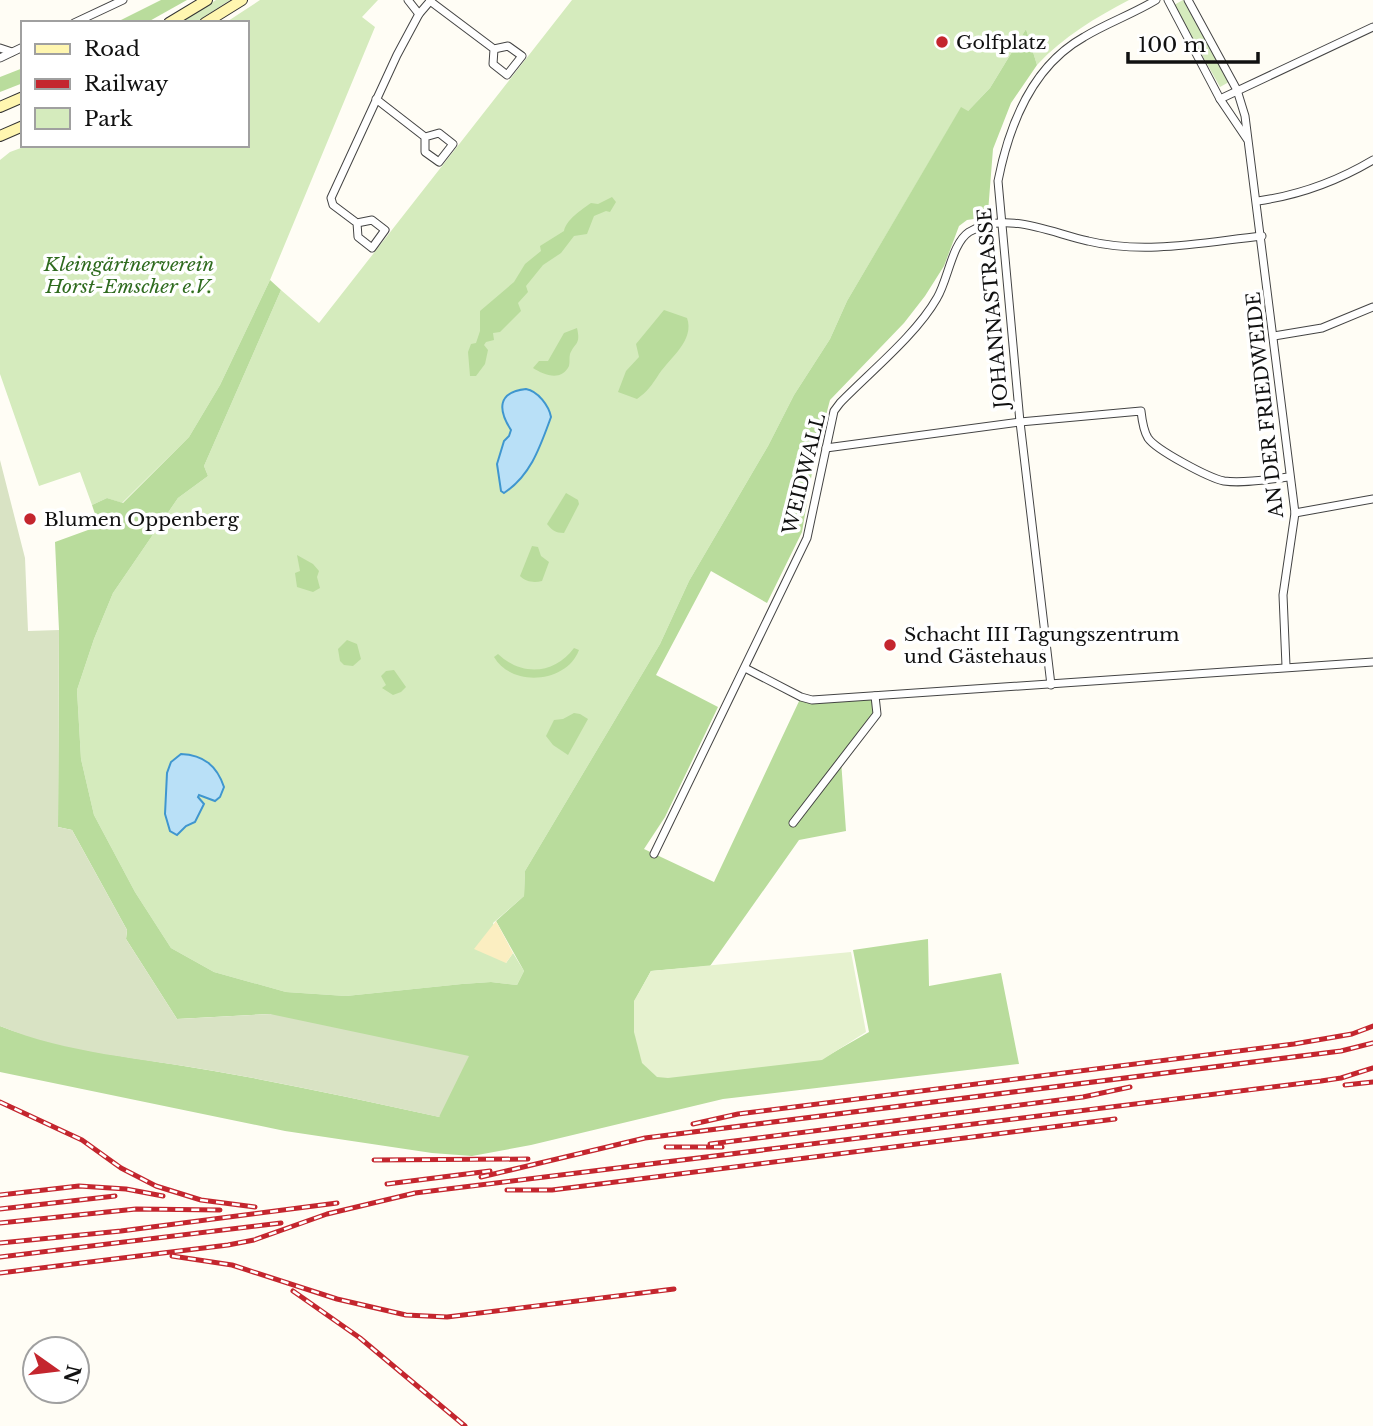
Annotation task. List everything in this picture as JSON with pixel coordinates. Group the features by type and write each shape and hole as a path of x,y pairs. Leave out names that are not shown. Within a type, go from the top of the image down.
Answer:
{"main road":[{"path":"172,21 207,0"},
{"path":"208,21 242,0"},
{"path":"0,107 21,98"},
{"path":"0,136 21,127"}],"street":[{"path":"78,21 123,0"},
{"path":"408,0 419,14"},
{"name":"JOHANNASTRASSE","path":"1051,685 1020,422 998,181 1003,154 1013,125 1040,74 1064,49 1156,0"},
{"name":"AN DER FRIEDWEIDE","path":"1168,0 1220,99 1249,140"},
{"name":"AN DER FRIEDWEIDE","path":"1188,0 1237,90 1245,116 1258,201 1295,513 1283,595 1286,666"},
{"path":"357,223 333,205 331,198 376,99 419,14 431,1 494,49"},
{"path":"1220,99 1373,27"},
{"path":"0,48 12,52"},
{"path":"0,58 21,48"},
{"path":"376,99 425,137"},
{"path":"1258,201 1326,185 1373,160"},
{"path":"1000,223 1040,227 1089,242 1126,246 1171,246 1262,236"},
{"name":"WEIDWALL","path":"654,854 807,538 831,420 840,403 928,312 943,287 959,242 969,232 1000,223"},
{"path":"1274,336 1322,328 1373,307"},
{"path":"826,448 1020,422 1141,411 1148,439 1158,448 1213,477 1232,481 1290,477"},
{"path":"1295,513 1373,499"},
{"path":"745,668 812,700 1373,662"},
{"path":"793,823 877,714 875,696"}],"green space":[{"path":"161,0 187,0 150,21 119,21"},
{"path":"216,0 230,0 198,21 183,21"},
{"name":"Kleingärtnerverein Horst-Emscher e.V.","path":"260,0 378,0 362,17 375,27 270,280 220,385 189,437 122,503 107,498 92,505 80,472 39,486 0,374 0,160 10,152 24,147 248,147 248,21 228,21"},
{"path":"572,0 1129,0 1080,28 1037,65 1026,29 990,88 967,112 961,108 847,301 830,339 794,395 768,446 689,581 660,644 525,871 524,896 493,923 506,963 513,953 524,971 517,985 491,982 346,996 286,992 214,972 171,948 135,892 94,815 81,759 77,690 94,639 113,593 178,498 208,476 204,466 281,290 319,323"},
{"path":"1183,0 1229,82 1220,87 1174,5"},
{"path":"1026,29 1037,65 1011,103 993,149 988,212 959,226 944,266 925,296 904,323 830,400 814,461 802,532 767,603 711,571 656,675 718,707 665,817 644,849 714,882 801,697 875,696 877,714 841,760 846,831 799,840 710,966 651,971 634,1002 634,1032 822,1059 869,1032 853,950 928,939 929,986 1001,973 1019,1064 723,1099 531,1145 472,1156 432,1153 285,1131 0,1072 0,1026 79,1048 271,1081 440,1117 270,1014 177,1019 126,939 127,930 72,830 58,827 59,630 55,542 99,526 92,505 107,498 123,503 189,437 220,385 270,280 281,290 204,466 208,476 178,498 113,593 77,690 81,759 94,815 135,892 171,948 214,972 286,992 346,996 491,982 517,985 524,971 496,921 524,896 525,871 660,644 689,581 768,446 794,395 830,339 847,301 961,107 968,111 990,88"},
{"path":"21,69 21,84 0,92 0,77"},
{"path":"612,197 616,202 610,212 594,216 587,234 574,236 561,253 543,265 526,286 528,292 518,303 521,311 500,332 493,333 494,340 484,345 488,350 485,364 476,376 470,376 468,352 471,344 476,343 480,331 480,311 514,282 525,264 541,251 540,246 564,231 574,216 591,203 598,204"},
{"path":"664,310 687,318 689,326 685,341 641,396 637,399 618,392 626,371 639,357 636,344"},
{"path":"577,328 578,341 570,354 566,371 552,376 533,368 539,361 548,361 564,333"},
{"path":"0,460 25,558 28,631 59,630 58,827 72,830 127,930 126,939 177,1019 270,1014 469,1056 439,1117 242,1076 78,1049 0,1026"},
{"path":"566,493 578,500 579,504 564,533 547,524"},
{"path":"532,546 538,547 541,556 549,562 542,581 530,582 520,576"},
{"path":"297,555 313,564 319,571 317,577 320,588 313,592 297,587 295,573 300,571"},
{"path":"347,640 357,644 361,659 353,666 344,665 340,661 338,649"},
{"path":"574,648 579,650 573,661 552,675 539,678 513,674 502,667 494,657 498,654 517,666 538,669 557,663"},
{"path":"394,670 406,687 393,695 382,688 386,685 381,676 386,671"},
{"path":"574,713 588,719 568,755 553,745 546,736 554,720"},
{"path":"851,952 866,1032 822,1060 668,1078 657,1077 642,1063 634,1032 634,1001 651,971"}],"sand":[{"path":"496,921 513,953 506,963 474,949"}],"water":[{"path":"526,389 542,400 551,417 528,469 504,493 501,491 497,464 504,441 511,430 504,416 503,403 510,394"},
{"path":"181,754 203,759 218,773 224,787 215,801 199,795 204,804 195,822 177,835 170,831 165,814 167,773 171,762"}],"railway":[{"path":"693,1124 738,1114 1294,1044 1352,1034 1373,1026"},
{"path":"481,1177 645,1138 1341,1051 1373,1043"},
{"path":"0,1273 254,1240 327,1214 415,1193 1321,1081 1373,1068"},
{"path":"1345,1085 1373,1082"},
{"path":"710,1144 1083,1097 1130,1087"},
{"path":"0,1102 82,1140 121,1168 156,1186 201,1200 255,1207"},
{"path":"507,1190 552,1190 1115,1119"},
{"path":"666,1147 722,1147"},
{"path":"374,1160 528,1159"},
{"path":"387,1184 490,1171"},
{"path":"0,1195 79,1186 126,1189 163,1196"},
{"path":"0,1209 115,1196"},
{"path":"0,1243 121,1231 337,1203"},
{"path":"0,1223 136,1209 220,1210"},
{"path":"0,1257 281,1223"},
{"path":"172,1256 232,1265 337,1299 406,1315 447,1317 674,1289"},
{"path":"293,1291 360,1338 465,1426"}],"place":[{"name":"Golfplatz","path":"942,42"},
{"name":"Blumen Oppenberg","path":"30,519"},
{"name":"Schacht III Tagungszentrum und Gästehaus","path":"890,645"}]}
